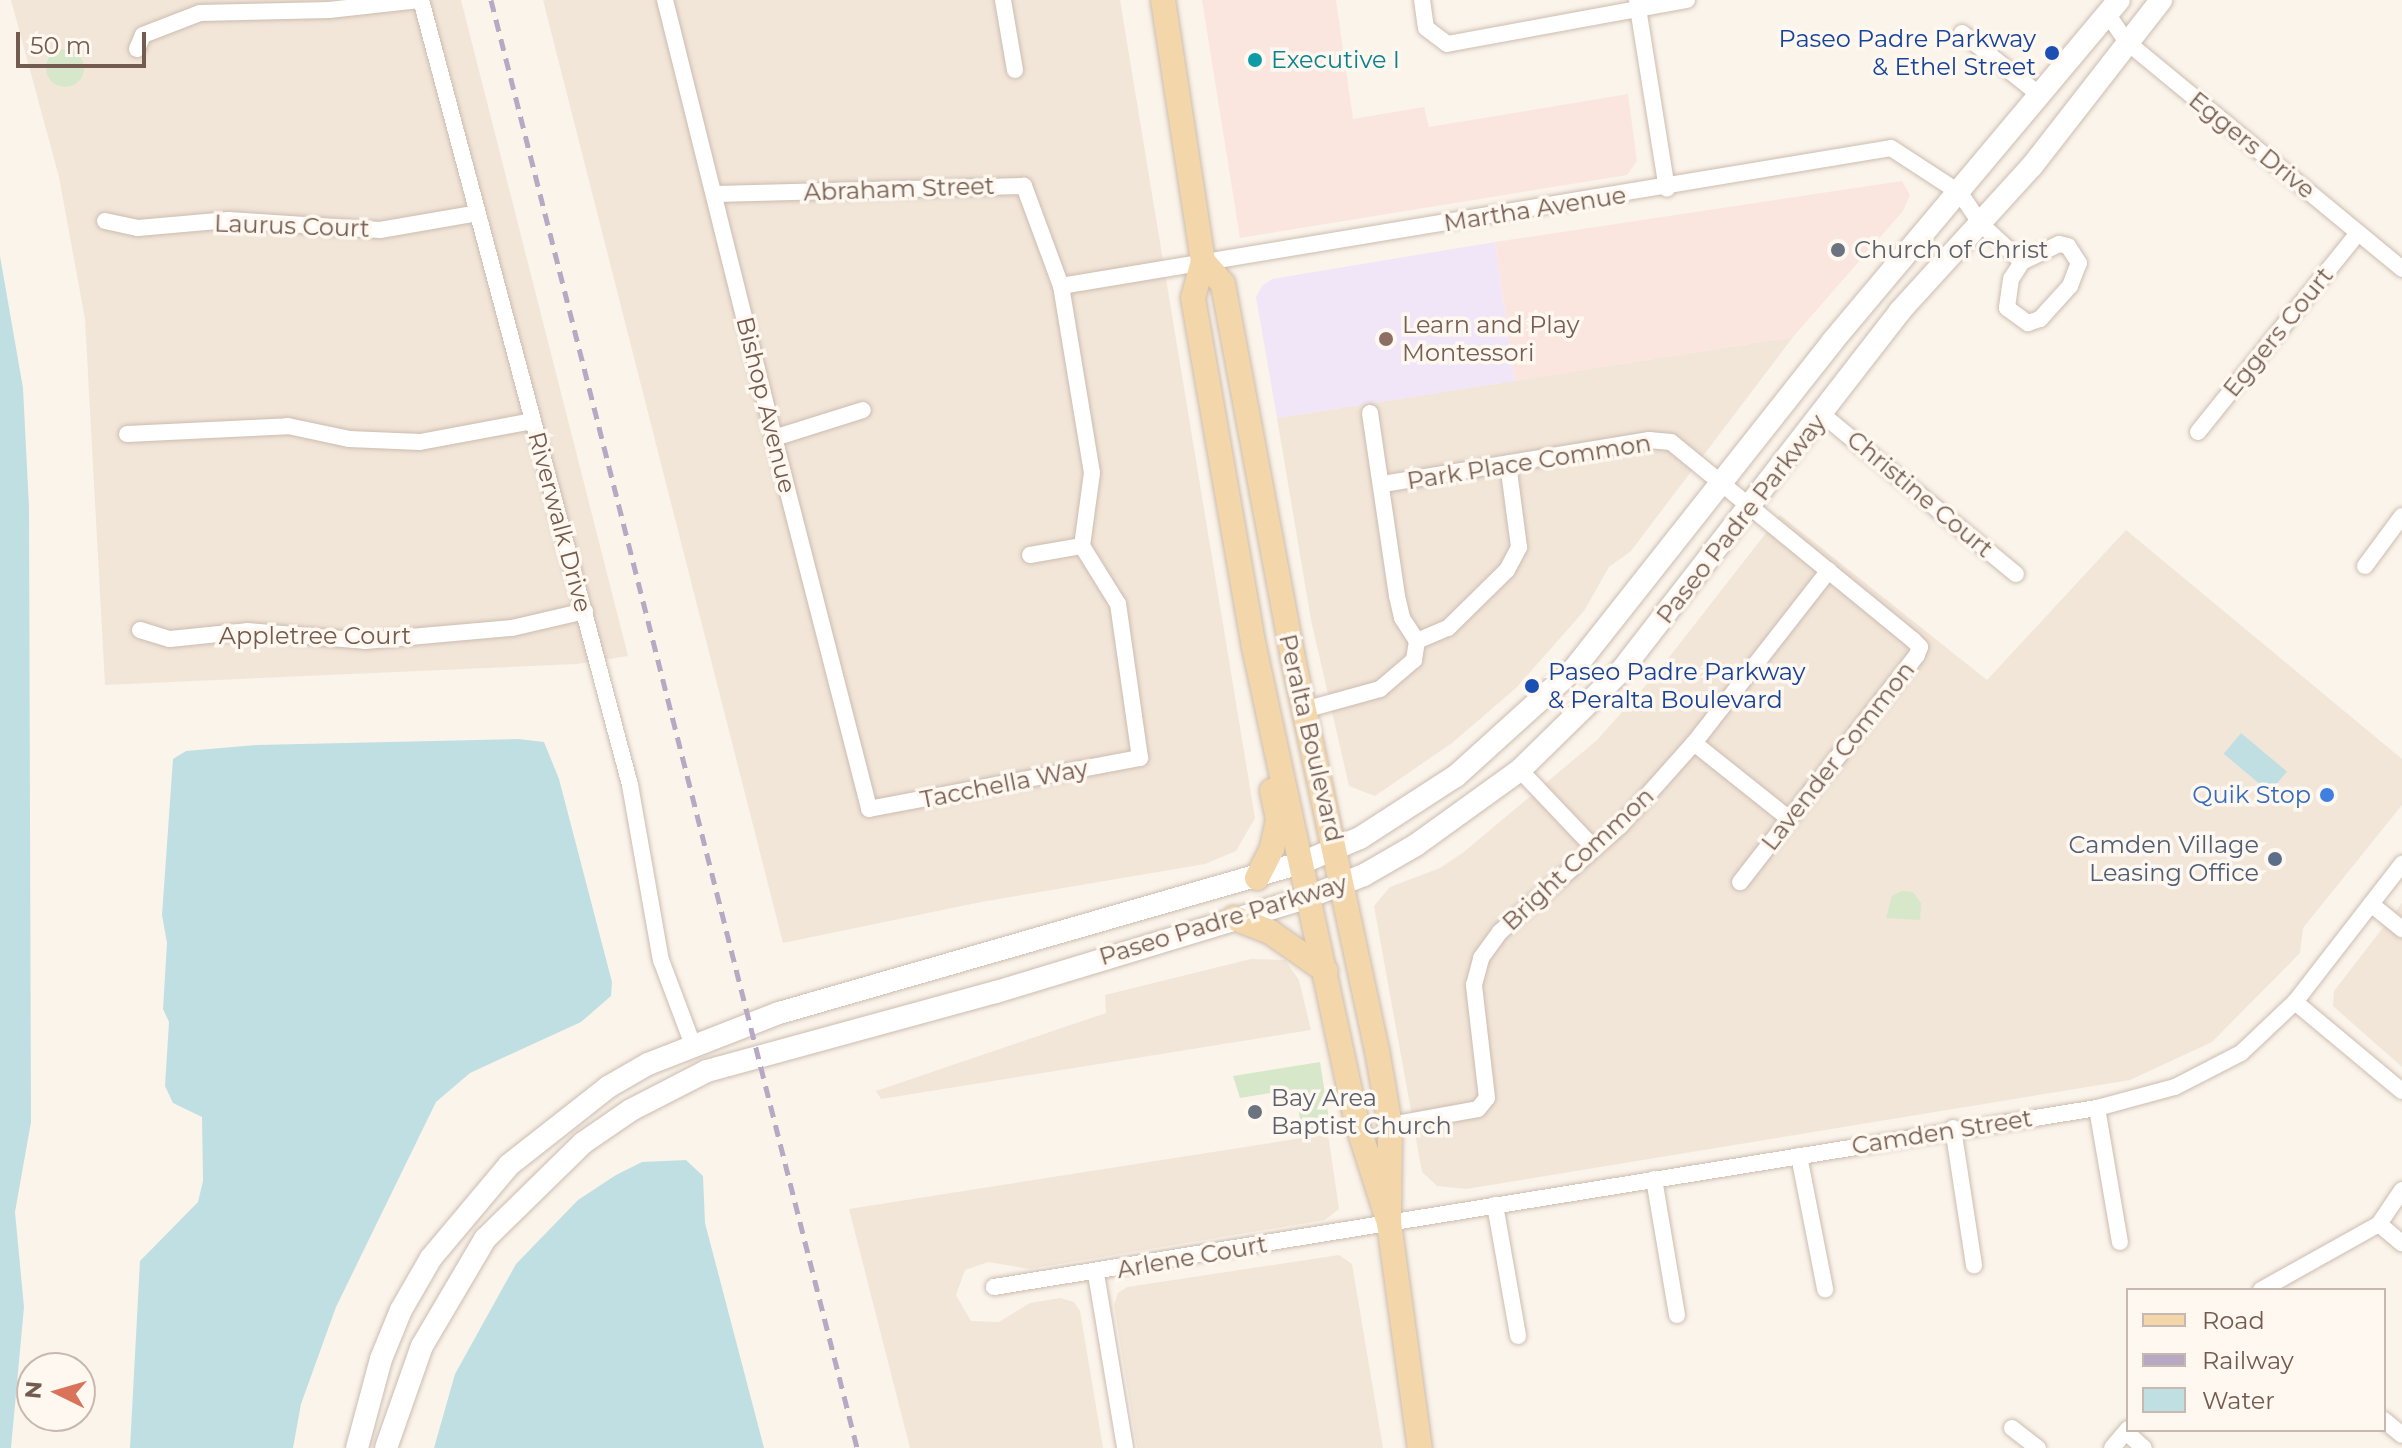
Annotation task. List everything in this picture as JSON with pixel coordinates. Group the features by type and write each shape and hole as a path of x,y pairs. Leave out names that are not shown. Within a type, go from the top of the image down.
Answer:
{"main road":[{"name":"Peralta Boulevard","path":"1163,0 1203,261 1193,298 1267,704 1304,862 1356,1120 1389,1223"},
{"name":"Paseo Padre Parkway","path":"386,1448 422,1346 485,1239 583,1143 631,1110 707,1071 996,992 1344,884 1416,845 1520,770 1621,671 1823,415 1900,311 1981,224 2161,0"},
{"name":"Paseo Padre Parkway","path":"357,1448 401,1310 468,1210 546,1133 608,1087 693,1045 779,1013 1304,862 1336,850 1415,806 1545,699 1608,629 1902,256 1960,193 2114,8"},
{"name":"Peralta Boulevard","path":"1203,261 1223,284 1304,710 1344,884 1390,1125 1389,1223 1420,1448"},
{"path":"1257,878 1272,848 1278,819 1258,730 1267,704"},
{"path":"1234,918 1270,932 1326,971"}],"street":[{"path":"137,49 143,35 200,13 329,10 420,0"},
{"name":"Riverwalk Drive","path":"420,0 630,785 661,960 693,1045"},
{"name":"Bishop Avenue","path":"665,0 869,809"},
{"path":"1003,0 1015,70"},
{"path":"1422,0 1426,28 1447,44 1637,5 1687,0"},
{"path":"1637,5 1667,189"},
{"name":"Eggers Drive","path":"2114,8 2127,42 2402,269"},
{"path":"1962,33 2041,96"},
{"name":"Martha Avenue","path":"1061,286 1667,189 1891,148 1960,193 1981,224 2022,262"},
{"name":"Abraham Street","path":"714,194 1024,186 1061,286"},
{"name":"Laurus Court","path":"105,221 138,228 229,220 380,230 478,213"},
{"name":"Eggers Court","path":"2198,432 2358,233"},
{"path":"2059,244 2076,254 2079,263 2070,286 2040,319 2028,323 2007,308 2011,279 2022,262 2059,244"},
{"path":"1030,555 1082,546 1092,473 1061,286"},
{"path":"774,438 863,410"},
{"name":"Park Place Common","path":"1370,413 1383,484 1397,596 1402,618 1417,641"},
{"name":"Christine Court","path":"1823,415 2016,574"},
{"path":"127,434 288,426 349,439 420,442 532,421"},
{"name":"Park Place Common","path":"1383,484 1660,441 1671,442 1829,570"},
{"path":"1304,710 1380,689 1414,660 1417,641 1448,628 1513,559 1519,529 1508,464"},
{"path":"2365,566 2402,516"},
{"name":"Tacchella Way","path":"869,809 1140,758 1118,604 1082,546"},
{"name":"Bright Common","path":"1390,1125 1470,1113 1487,1098 1474,985 1481,958 1500,932 1620,826 1694,743 1829,570"},
{"name":"Lavender Common","path":"1740,882 1920,647 1829,570"},
{"name":"Appletree Court","path":"140,630 170,639 247,631 365,641 512,628 585,611"},
{"path":"1694,743 1788,818"},
{"path":"1520,770 1593,847"},
{"name":"Camden Street","path":"1389,1223 1953,1128 2097,1108 2175,1087 2241,1053 2295,1002 2402,864"},
{"path":"2371,904 2402,929"},
{"path":"2295,1002 2402,1091"},
{"path":"2097,1108 2120,1242"},
{"path":"1953,1128 1974,1265"},
{"path":"1799,1156 1825,1289"},
{"path":"1654,1179 1677,1315"},
{"path":"2265,1288 2379,1224 2402,1190"},
{"path":"1495,1205 1518,1336"},
{"name":"Arlene Court","path":"994,1287 1096,1274 1389,1223"},
{"path":"2379,1224 2402,1243"},
{"path":"1096,1274 1125,1448"},
{"path":"2386,1422 2402,1435"},
{"path":"2012,1428 2038,1448"},
{"path":"2112,1448 2126,1432"},
{"path":"2128,1432 2144,1448"}],"shaded area":[{"path":"11,0 461,0 628,656 577,664 105,685 85,319 59,177"},
{"path":"543,0 1120,0 1255,818 1236,851 1205,864 981,902 783,943"},
{"path":"1202,0 1336,0 1353,119 1424,107 1429,127 1628,94 1637,161 1627,175 1240,238"},
{"path":"1902,181 1910,195 1903,211 1793,337 1515,381 1495,242"},
{"name":"Learn and Play Montessori","path":"1495,242 1515,381 1277,418 1256,297 1262,286 1272,279"},
{"path":"1793,337 1631,551 1609,567 1584,611 1516,688 1452,743 1375,796 1349,786 1311,620 1277,418"},
{"path":"1780,515 1987,680 2126,530 2402,759 2402,805 2303,928 2300,953 2212,1042 2130,1080 1466,1189 1437,1186 1422,1172 1374,906 1390,887 1440,868 1464,852 1597,740 1656,674"},
{"path":"2402,903 2402,1067 2333,1006 2334,991"},
{"path":"1251,959 1285,960 1299,980 1311,1030 881,1099 876,1091 1106,1013 1105,995"},
{"path":"1328,1134 1339,1209 1325,1220 1030,1269 988,1262 965,1270 956,1295 971,1321 999,1322 1030,1303 1060,1298 1074,1302 1080,1311 1103,1448 910,1448 849,1209"},
{"path":"1339,1255 1352,1264 1383,1448 1137,1448 1114,1305 1118,1293 1127,1287"}],"green space":[{"path":"65,49 79,54 84,68 79,82 65,87 51,82 46,68 51,54"},
{"path":"1902,891 1913,892 1921,903 1920,920 1886,918 1892,896"},
{"path":"1320,1062 1331,1132 1303,1137 1295,1089 1240,1098 1233,1076"}],"water":[{"path":"0,256 23,388 29,507 31,1122 15,1212 24,1307 20,1352 16,1352 11,1448 0,1448"},
{"path":"2241,733 2287,772 2270,792 2224,754"},
{"path":"518,739 544,742 559,779 612,982 611,996 581,1022 470,1073 436,1102 336,1307 301,1404 293,1448 130,1448 140,1261 198,1202 203,1181 202,1117 173,1103 165,1086 169,1022 163,1009 167,943 162,915 173,759 186,751 257,745"},
{"path":"686,1160 703,1176 705,1223 764,1448 434,1448 455,1374 516,1264 578,1200 616,1175 642,1162"}],"railway":[{"path":"491,0 857,1448"}],"place":[{"name":"Paseo Padre Parkway & Ethel Street","path":"2052,53"},
{"name":"Executive I","path":"1255,60"},
{"name":"Church of Christ","path":"1838,250"},
{"name":"Learn and Play Montessori","path":"1386,339"},
{"name":"Paseo Padre Parkway & Peralta Boulevard","path":"1532,686"},
{"name":"Quik Stop","path":"2327,795"},
{"name":"Camden Village Leasing Office","path":"2275,859"},
{"name":"Bay Area Baptist Church","path":"1255,1112"}]}
